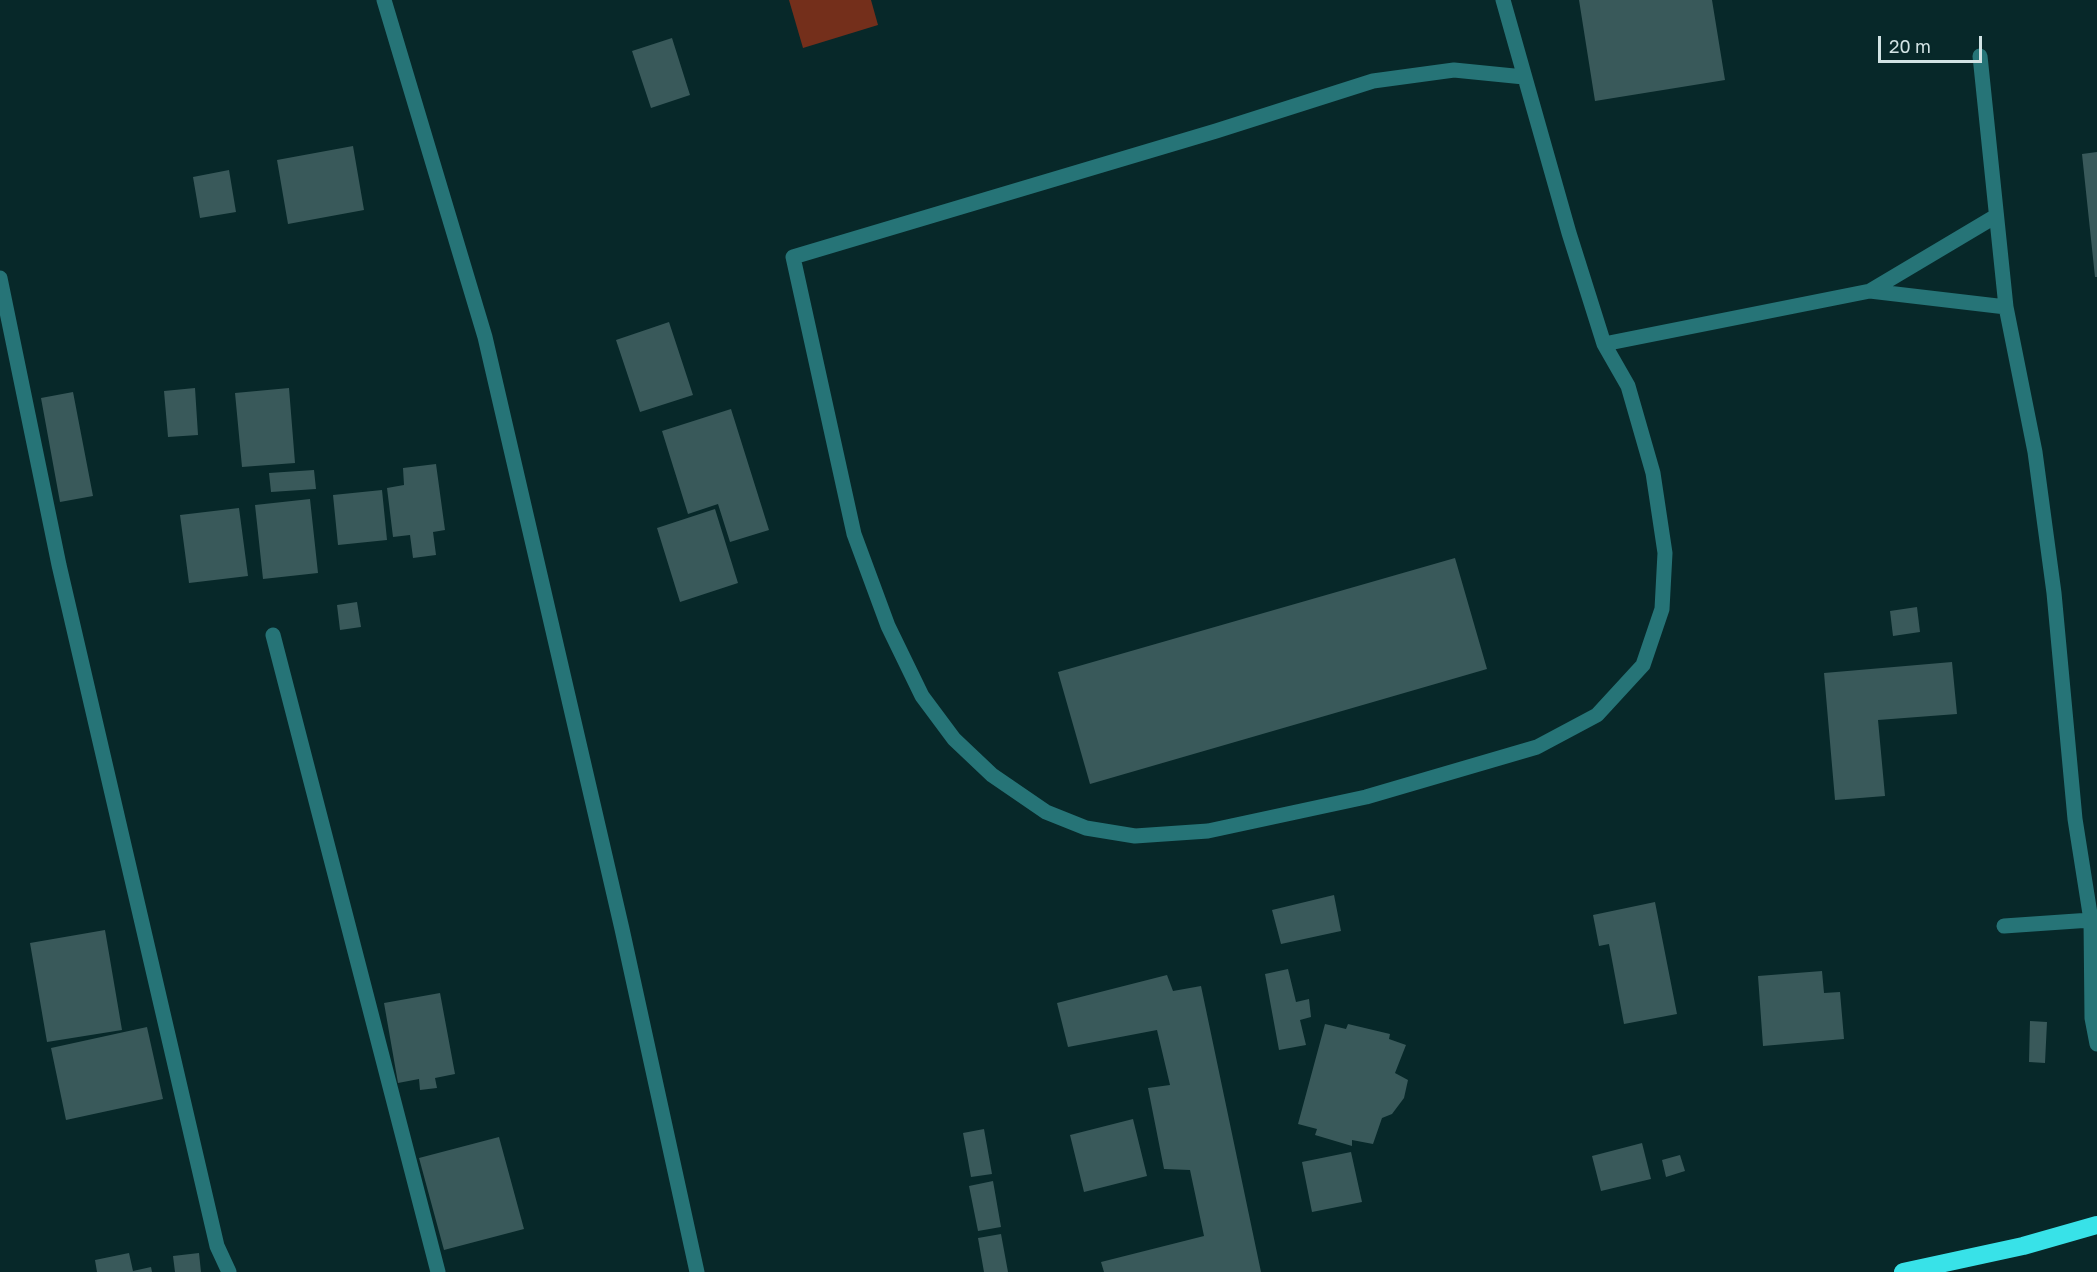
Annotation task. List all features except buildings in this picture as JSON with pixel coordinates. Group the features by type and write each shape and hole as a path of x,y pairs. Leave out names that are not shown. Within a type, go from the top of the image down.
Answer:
{"highway":[{"path":"1903,1272 2023,1246 2097,1225"}],"street":[{"path":"384,0 485,337 622,929 698,1272"},
{"path":"1503,0 1569,232 1604,344 1629,386 1653,473 1665,553 1662,609 1643,665 1597,715 1537,747 1366,798 1208,831 1135,836 1086,828 1047,812 992,775 954,739 922,696 888,626 855,534 793,257 1216,131 1373,81 1454,70 1524,77"},
{"path":"1980,56 2006,307 2035,452 2054,593 2075,819 2091,920 2092,1018 2097,1044"},
{"path":"1870,291 1996,216"},
{"path":"0,278 62,576 216,1246 229,1272"},
{"path":"1604,344 1870,291 2006,307"},
{"path":"273,635 438,1272"},
{"path":"2004,926 2091,920"}],"shaded area":[{"path":"789,0 871,0 878,25 803,48"}]}
